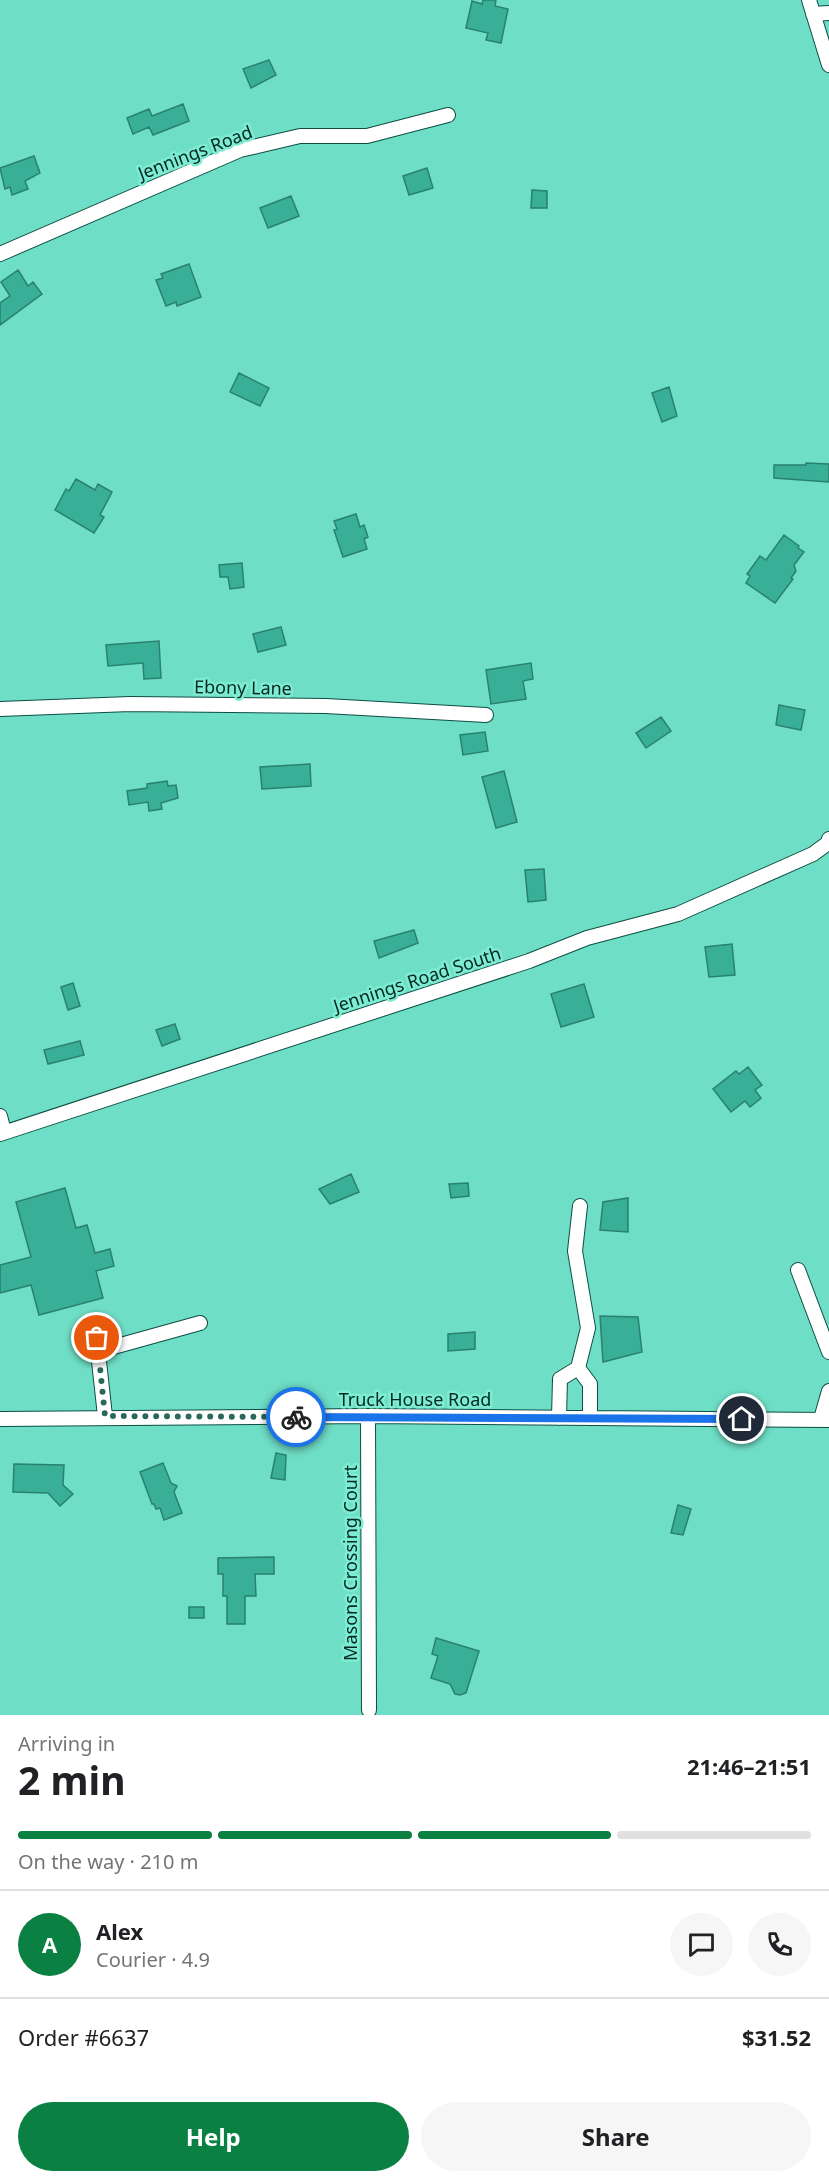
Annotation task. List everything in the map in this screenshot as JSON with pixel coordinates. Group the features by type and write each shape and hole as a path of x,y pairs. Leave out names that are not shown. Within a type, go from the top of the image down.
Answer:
{"street":[{"path":"811,7 829,13"},
{"path":"811,7 829,65"},
{"name":"Jennings Road","path":"0,254 240,150 300,136 367,136 448,115"},
{"name":"Ebony Lane","path":"0,709 130,704 326,706 486,715"},
{"name":"Jennings Road South","path":"2,1133 529,961 587,938 678,914 813,854 828,843 829,839"},
{"path":"0,1116 2,1133"},
{"path":"559,1418 560,1379 578,1368 588,1328 575,1251 580,1206"},
{"path":"798,1270 829,1352"},
{"path":"99,1351 200,1323"},
{"path":"95,1325 105,1416"},
{"path":"578,1368 590,1384 590,1418"},
{"path":"825,1420 829,1391"},
{"name":"Truck House Road","path":"0,1419 105,1416 218,1418 368,1416 825,1420"},
{"name":"Masons Crossing Court","path":"368,1416 369,1710"}],"building":[{"path":"483,0 496,0 495,6 508,9 501,43 486,40 488,33 466,28 472,1 482,4"},
{"path":"269,60 276,75 251,88 243,69"},
{"path":"183,104 189,121 153,135 149,127 133,134 127,118 149,109 152,116"},
{"path":"34,156 40,173 25,181 28,189 12,195 10,187 5,189 0,168"},
{"path":"427,168 433,188 409,195 403,176"},
{"path":"532,190 547,191 547,208 531,208"},
{"path":"291,196 299,216 268,228 260,208"},
{"path":"189,264 201,297 177,306 176,302 166,306 156,280 163,278 161,274"},
{"path":"18,270 28,286 33,282 42,294 0,325 0,303 10,296 1,282"},
{"path":"239,373 269,388 260,406 230,392"},
{"path":"669,387 677,416 662,422 652,393"},
{"path":"806,463 829,464 829,482 774,478 774,465 806,465"},
{"path":"76,479 95,490 98,484 112,492 100,515 104,517 94,533 55,510 66,489 69,491"},
{"path":"356,514 360,527 364,525 368,537 364,539 367,549 343,557 334,530 337,529 334,521"},
{"path":"784,535 804,552 794,565 796,571 791,578 793,579 775,603 746,583 750,576 747,574 760,556 766,560"},
{"path":"242,563 244,587 230,589 228,577 220,577 219,565"},
{"path":"281,627 286,645 258,652 253,634"},
{"path":"159,641 161,678 144,679 143,663 108,666 106,645"},
{"path":"531,663 533,679 523,681 526,699 491,704 486,670"},
{"path":"779,705 805,710 801,730 776,725"},
{"path":"661,717 671,731 646,748 636,733"},
{"path":"485,732 488,751 463,755 460,735"},
{"path":"310,764 311,786 262,789 260,767"},
{"path":"504,771 517,822 496,828 482,777"},
{"path":"167,781 168,786 176,785 178,798 161,803 162,809 149,811 148,802 129,805 127,791 147,788 147,784"},
{"path":"544,869 546,900 528,902 525,870"},
{"path":"414,930 418,943 379,958 374,941"},
{"path":"732,944 735,975 709,977 705,947"},
{"path":"73,983 80,1006 68,1010 61,987"},
{"path":"584,984 594,1017 561,1027 551,994"},
{"path":"175,1024 180,1039 162,1046 156,1030"},
{"path":"80,1041 84,1055 48,1064 44,1050"},
{"path":"748,1067 762,1085 755,1090 761,1098 750,1107 745,1101 731,1112 713,1089 736,1071 739,1074"},
{"path":"351,1174 359,1192 330,1204 319,1189"},
{"path":"468,1183 469,1196 451,1198 449,1184"},
{"path":"65,1188 76,1228 87,1225 95,1253 110,1249 114,1266 96,1271 103,1298 39,1315 31,1285 0,1293 0,1265 31,1257 16,1202"},
{"path":"628,1198 628,1232 600,1230 603,1202"},
{"path":"600,1316 638,1317 642,1352 603,1362"},
{"path":"475,1332 475,1349 448,1351 448,1334"},
{"path":"276,1453 286,1455 285,1480 271,1478"},
{"path":"163,1463 171,1483 177,1486 174,1492 182,1513 164,1520 160,1508 156,1509 152,1504 140,1472"},
{"path":"14,1464 64,1465 63,1485 73,1494 60,1506 48,1493 13,1492"},
{"path":"678,1505 691,1509 683,1535 671,1533"},
{"path":"274,1557 274,1574 255,1574 256,1596 245,1596 245,1624 227,1624 227,1596 223,1596 223,1574 218,1574 218,1558"},
{"path":"189,1607 204,1607 204,1618 189,1618"},
{"path":"436,1638 479,1651 466,1693 455,1694 450,1684 431,1678 438,1656 432,1654"}],"way so far":[{"path":"97,1338 105,1416 296,1417"}],"route":[{"path":"296,1417 742,1419"}]}
